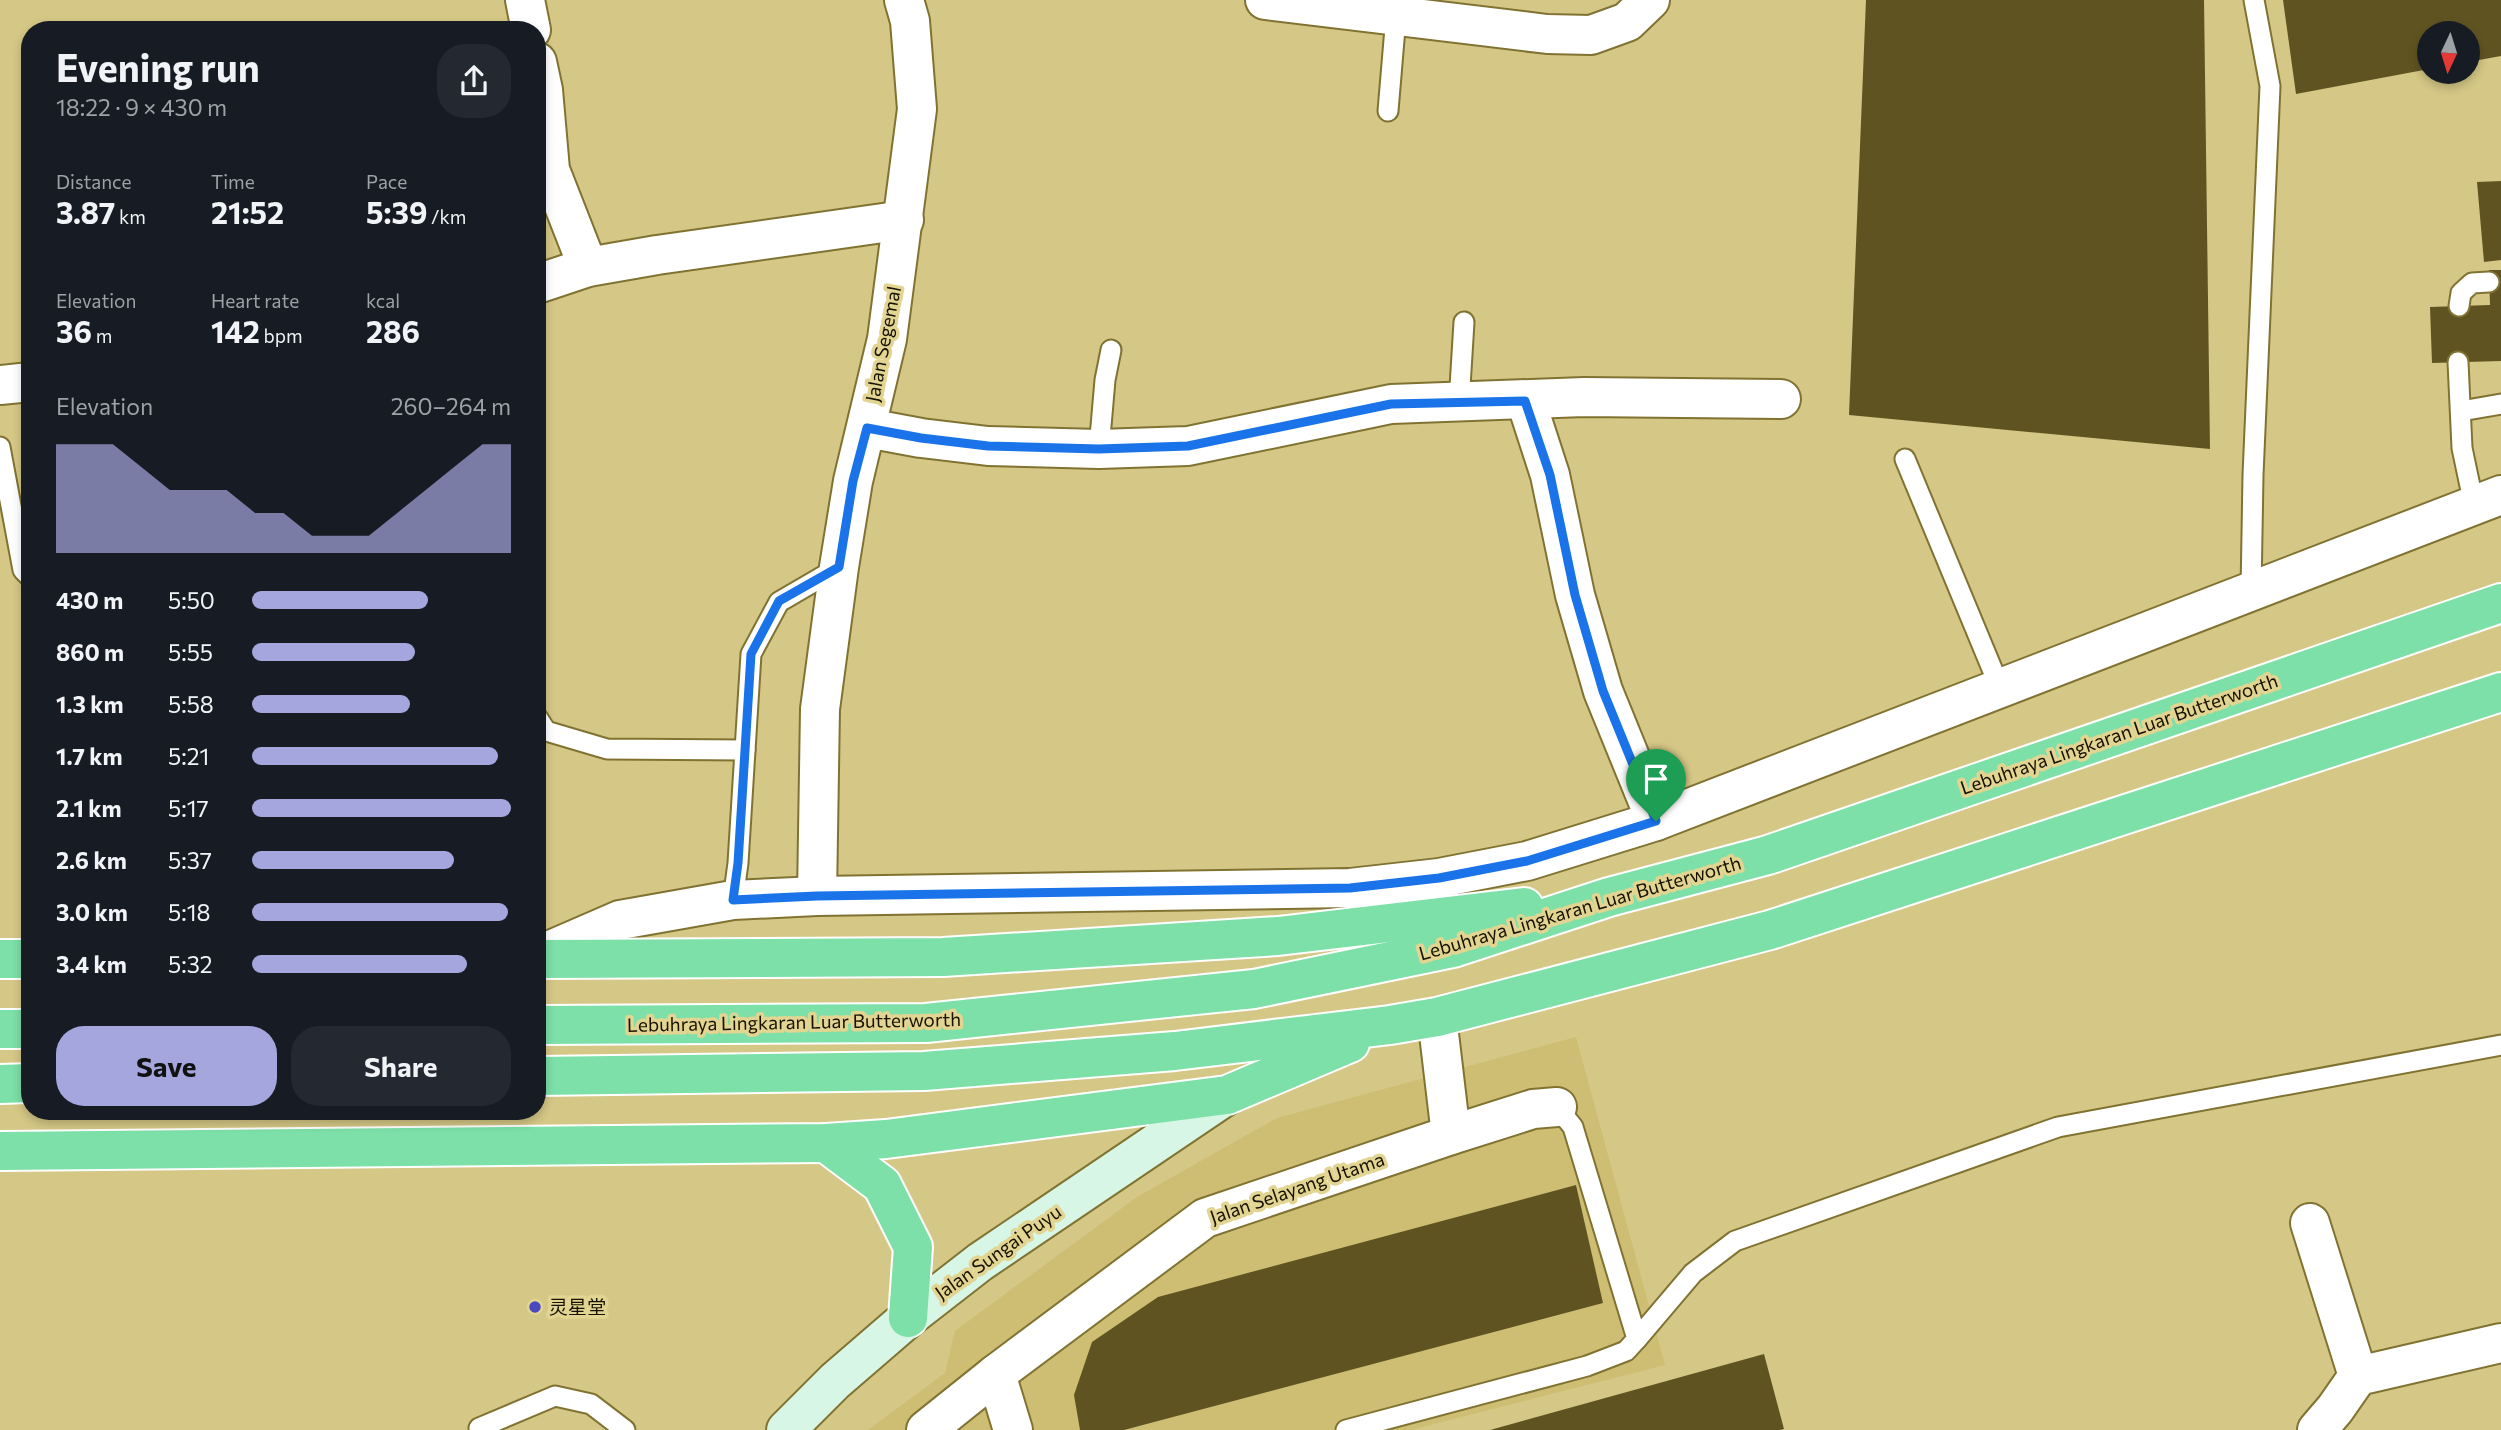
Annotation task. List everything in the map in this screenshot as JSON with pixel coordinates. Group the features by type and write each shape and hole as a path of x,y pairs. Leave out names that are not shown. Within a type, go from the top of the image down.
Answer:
{"highway":[{"name":"Lebuhraya Lingkaran Luar Butterworth","path":"546,1026 926,1023 1254,989 1453,948 1609,897 1768,855 2501,603"},
{"path":"546,1076 924,1071 1175,1051 1437,1017 1770,930 2501,692"},
{"path":"546,957 956,957 1278,936 1609,897"},
{"path":"0,959 21,959"},
{"path":"0,1151 826,1143 886,1139 1227,1095 1390,1025"},
{"path":"0,1029 21,1029"},
{"path":"0,1084 21,1083"},
{"path":"826,1143 882,1185 913,1247 908,1318"}],"main road":[{"name":"Jalan Sungai Puyu","path":"796,1427 835,1381 908,1318 980,1262 1227,1095"}],"street":[{"path":"525,0 529,21"},
{"name":"Jalan Segemal","path":"817,896 820,709 853,481 887,339 917,109 910,20 904,0"},
{"path":"1265,0 1547,34 1591,35 1626,22 1650,0"},
{"path":"546,124 550,170 588,267"},
{"path":"546,281 588,267 904,220"},
{"path":"0,385 21,384"},
{"path":"867,428 988,446 1099,449 1188,446 1391,404 1584,397 1780,399"},
{"path":"1525,401 1550,475 1575,595 1603,691 1656,821"},
{"path":"546,953 620,920 733,900 817,896 1350,888 1439,878 1527,861 1656,821 2488,500"},
{"path":"1437,1017 1451,1135"},
{"name":"Jalan Selayang Utama","path":"926,1430 996,1374 1205,1218 1451,1135 1534,1110 1557,1107"},
{"path":"2310,1223 2358,1377"},
{"path":"2317,1430 2358,1377 2501,1343"},
{"path":"996,1374 1013,1430"}],"lane":[{"path":"2251,592 2253,475 2270,86 2254,0"},
{"path":"1388,111 1396,16"},
{"path":"2459,306 2461,293 2472,283 2489,282"},
{"path":"1459,403 1464,322"},
{"path":"1099,449 1105,380 1111,350"},
{"path":"2458,362 2462,448 2488,500"},
{"path":"2461,411 2501,404"},
{"path":"0,447 21,559"},
{"path":"1905,459 2000,688"},
{"path":"733,900 738,863 751,654 779,601 839,567"},
{"path":"546,731 607,749 745,750"},
{"path":"1346,1430 1587,1366 1626,1351 1693,1273 1735,1241 2058,1127 2501,1045"},
{"path":"1557,1107 1573,1127 1637,1339"},
{"path":"479,1428 555,1396 592,1404 625,1430"}],"shaded area":[{"path":"1576,1037 1665,1365 1411,1430 868,1430 945,1373 955,1331 1137,1197 1277,1118"}],"building":[{"path":"1866,0 2204,0 2210,449 1849,415"},
{"path":"2283,0 2501,0 2501,56 2480,60 2480,21 2417,21 2417,71 2296,94"},
{"path":"2501,181 2501,260 2484,262 2477,182"},
{"path":"2489,270 2501,270 2501,361 2432,363 2430,307 2490,305"},
{"path":"1576,1185 1603,1303 1124,1430 1080,1430 1074,1395 1092,1342 1158,1297"},
{"path":"1764,1354 1784,1429 1490,1430"}],"place":[{"name":"灵星堂","path":"535,1307"}],"route":[{"path":"1525,401 1550,475 1575,595 1603,691 1656,821 1527,861 1439,878 1350,888 817,896 733,900 738,863 751,654 779,601 839,567 853,481 867,428 988,446 1099,449 1188,446 1391,404 1525,401"}]}
